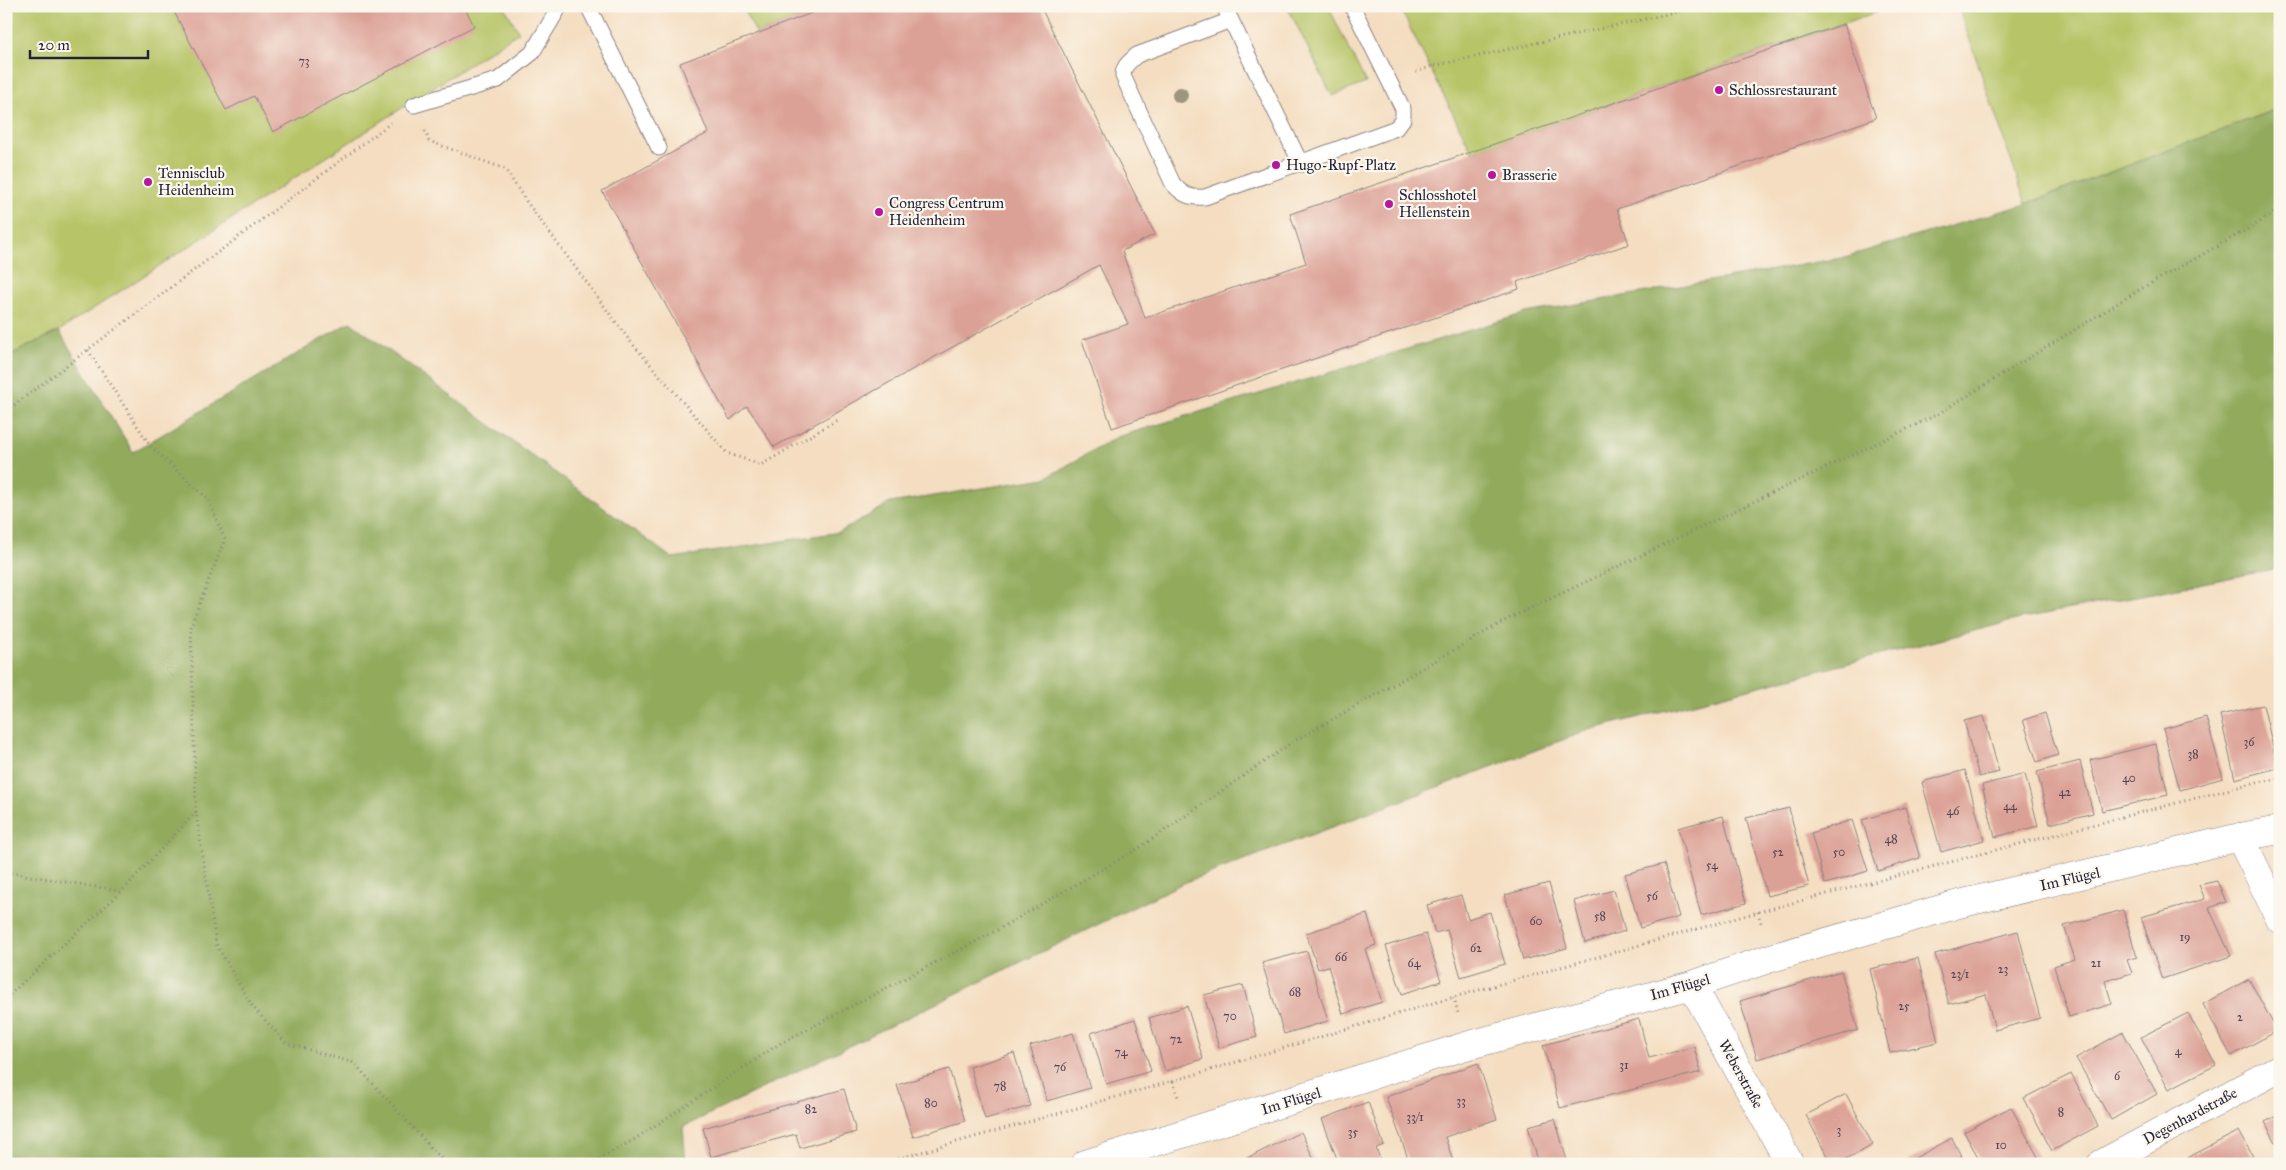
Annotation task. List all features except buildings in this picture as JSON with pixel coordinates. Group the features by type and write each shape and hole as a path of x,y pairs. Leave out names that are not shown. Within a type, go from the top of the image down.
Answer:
{"street":[{"name":"Im Flügel","path":"1085,1164 1466,1046 1692,985 1772,958 1955,906 2240,837 2280,830"},
{"path":"2240,837 2280,919"},
{"name":"Weberstraße","path":"1692,985 1790,1164"},
{"name":"Degenhardstraße","path":"2101,1164 2280,1068"}],"lane":[{"path":"414,105 498,80 532,53 560,6"},
{"path":"588,6 659,148"},
{"path":"1224,6 1301,164"},
{"path":"1231,20 1137,55 1123,70 1123,76 1174,184 1182,194 1191,198 1205,197 1301,164 1396,128 1403,119 1403,109 1352,6"}],"path":[{"path":"1389,81 1433,66 1702,6"},
{"path":"2276,6 2280,8"},
{"path":"6,411 414,105 429,141 505,169 526,201 630,341 727,453 762,465 839,419"},
{"path":"590,1164 636,1139 779,1044 992,933 1139,848 1291,743 1510,618 1936,415 2144,287 2257,224 2280,208"},
{"path":"88,350 150,447 208,499 225,539 191,625 196,812 216,944 252,1006 286,1043 354,1063 446,1164"},
{"path":"879,1164 892,1162 1173,1081 1464,994 1758,912 2257,782 2280,779"},
{"path":"6,998 122,891 196,812"},
{"path":"6,872 122,891"}],"green space":[{"name":"Tennisclub Heidenheim","path":"6,6 504,6 519,32 59,331 6,357"},
{"path":"741,6 830,6 757,34"},
{"path":"1287,6 1328,6 1366,83 1332,96"},
{"path":"1399,6 1894,6 1472,152"},
{"path":"1958,6 2280,6 2280,108 2026,204"},
{"path":"2280,108 2280,568 2024,618 1589,730 1181,884 683,1127 686,1164 6,1164 6,357 59,331 133,452 350,322 672,558 840,532 890,503 1045,478 1117,437 1526,313 1841,258 2026,204"}],"place":[{"name":"Schlossrestaurant","path":"1719,90"},
{"name":"Hugo-Rupf-Platz","path":"1276,165"},
{"name":"Brasserie","path":"1492,175"},
{"name":"Tennisclub Heidenheim","path":"148,182"},
{"name":"Schlosshotel Hellenstein","path":"1389,204"},
{"name":"Congress Centrum Heidenheim","path":"879,212"}]}
